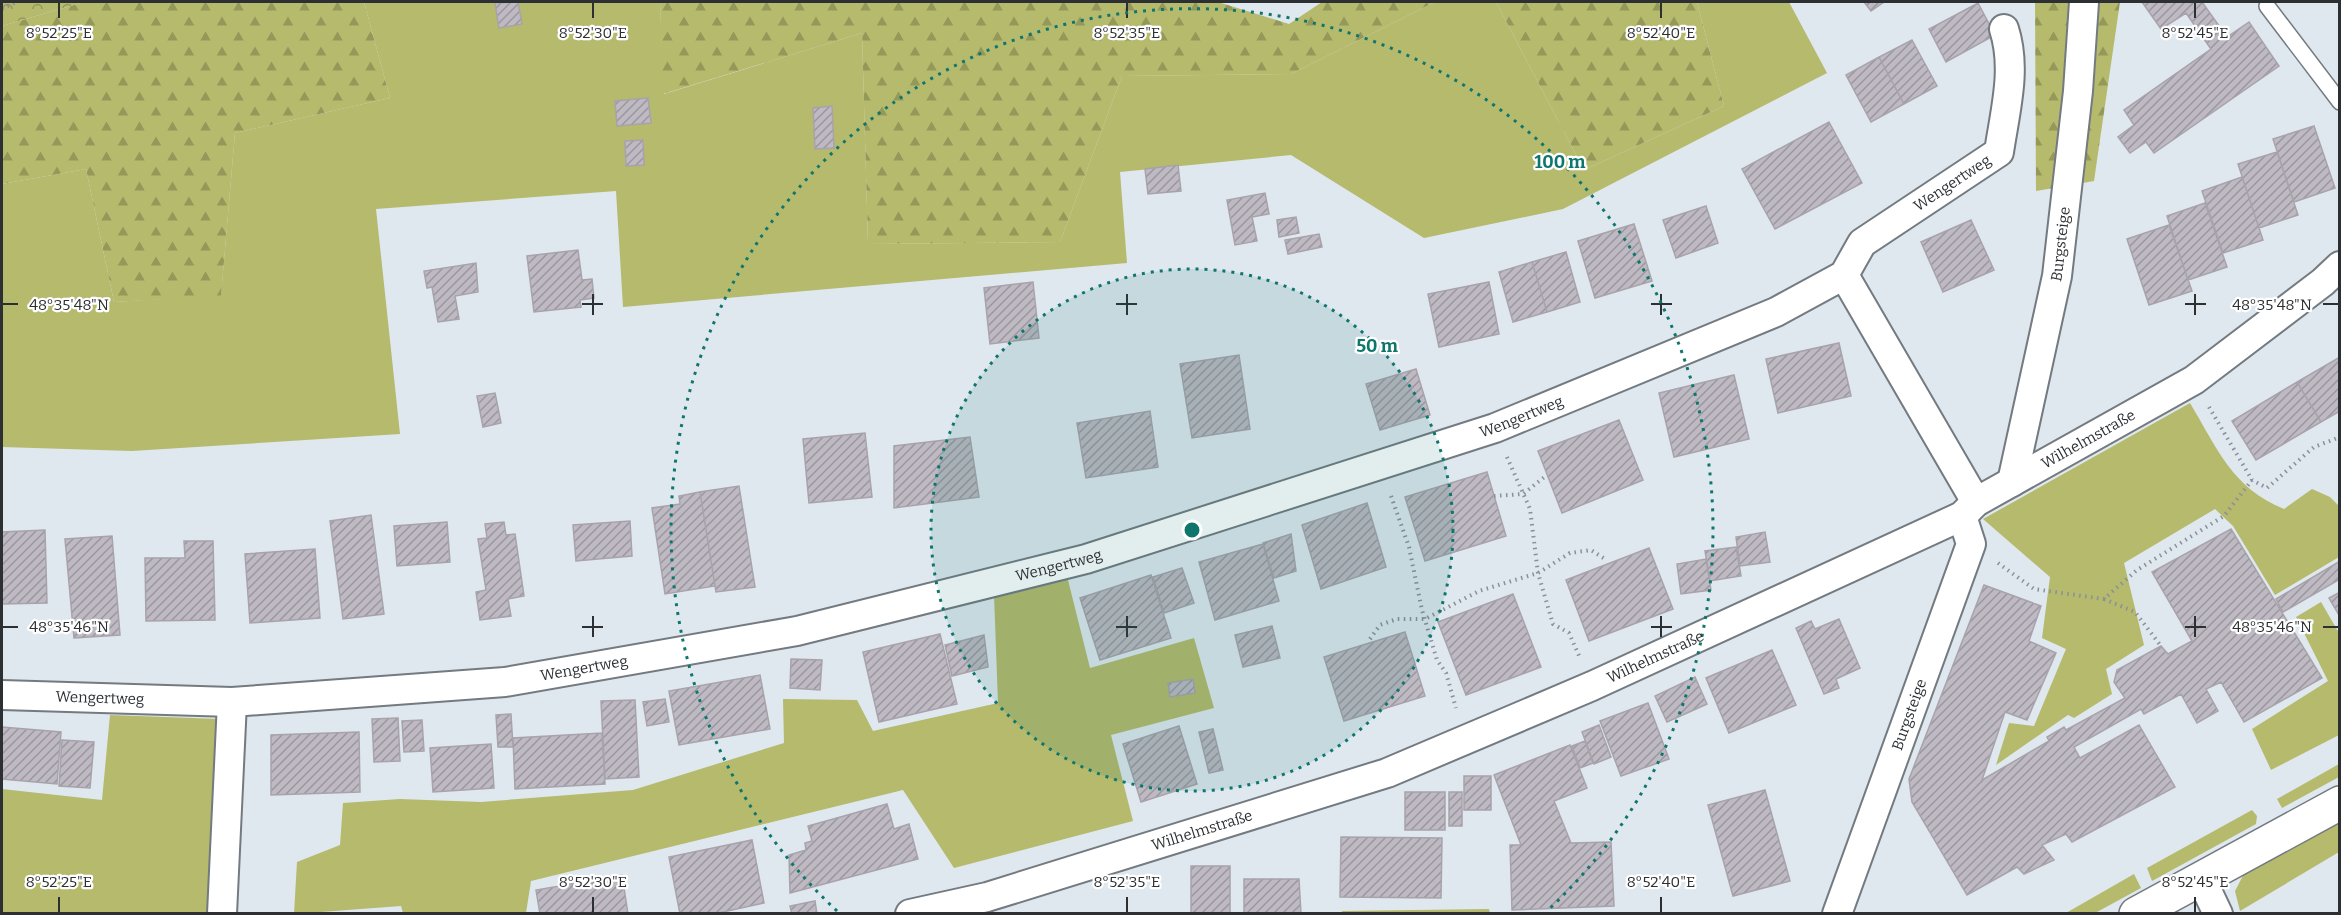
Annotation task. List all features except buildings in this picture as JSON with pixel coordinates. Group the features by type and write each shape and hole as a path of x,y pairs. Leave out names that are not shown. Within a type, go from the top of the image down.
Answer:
{"main road":[{"path":"2136,914 2340,803"}],"street":[{"name":"Burgsteige","path":"2012,482 2057,276 2078,91 2084,2"},
{"name":"Wengertweg","path":"2,694 232,702 505,682 797,631 1086,559 1495,428 1776,312 1844,275 1862,243 1999,152 2011,76 2010,48 2004,29"},
{"name":"Wilhelmstraße","path":"910,914 987,897 1387,773 1592,686 1969,509 2012,482 2194,380 2323,282 2340,266"},
{"path":"1844,275 1969,509 1971,544"},
{"name":"Burgsteige","path":"1837,914 1971,544"},
{"path":"222,914 232,702"},
{"path":"2201,878 2218,914"}],"lane":[{"path":"2267,6 2340,102"}],"path":[{"path":"2,9 16,2"},
{"path":"2194,380 2252,480 2267,488 2314,447 2340,438"},
{"path":"1495,428 1530,509 1538,573 1553,624 1569,633 1592,686"},
{"path":"1379,464 1409,547 1425,619 1437,660 1446,673 1464,741"},
{"path":"1494,496 1523,494 1547,475"},
{"path":"2104,599 2137,570 2224,516 2252,480"},
{"path":"1971,544 2034,589 2104,599 2135,612 2161,646"},
{"path":"1371,639 1380,625 1397,618 1425,619 1479,591 1538,573 1570,553 1590,550 1605,559"}],"green space":[{"path":"2,2 84,2 2,26"},
{"path":"84,2 364,2 390,98 235,133 221,296 114,302 86,169 2,184 2,26"},
{"path":"364,2 660,2 664,94 862,33 868,244 1060,242 1122,76 1291,74 1435,2 1496,2 1584,170 1724,106 1697,2 1789,2 1827,73 1563,209 1424,238 1291,155 1120,172 1127,263 623,307 616,191 376,209 400,434 132,451 2,447 2,184 86,169 114,302 221,295 235,133 390,98"},
{"path":"660,2 1218,2 1289,24 1322,2 1435,2 1291,74 1122,76 1060,242 868,244 862,33 663,94"},
{"path":"1496,2 1697,2 1724,106 1584,170"},
{"path":"2035,2 2120,2 2094,181 2036,191"},
{"path":"2190,403 2218,451 2251,490 2284,509 2312,489 2330,497 2339,506 2339,557 2275,595 2233,526 2215,509 2124,563 2144,645 2106,669 2112,694 2074,718 2068,715 1996,765 2009,723 2034,726 2066,649 2042,638 2050,577 1983,519"},
{"path":"1067,576 1090,668 1194,638 1214,708 1111,735 1133,821 954,868 903,790 531,881 526,913 403,913 401,906 294,914 297,862 340,845 343,803 400,799 481,802 633,790 784,743 783,699 857,700 873,731 998,703 994,595"},
{"path":"2321,602 2339,633 2339,735 2271,770 2252,729 2328,681 2296,617"},
{"path":"110,715 220,719 210,913 2,914 2,789 102,800"},
{"path":"2339,764 2339,777 2282,808 2277,799"},
{"path":"2252,810 2257,816 2256,824 2152,881 2147,868"},
{"path":"2339,818 2339,852 2240,911 2235,891 2248,866"},
{"path":"2134,874 2141,888 2097,912 2066,913"},
{"path":"1489,909 1490,913 1342,913 1342,911"}]}
